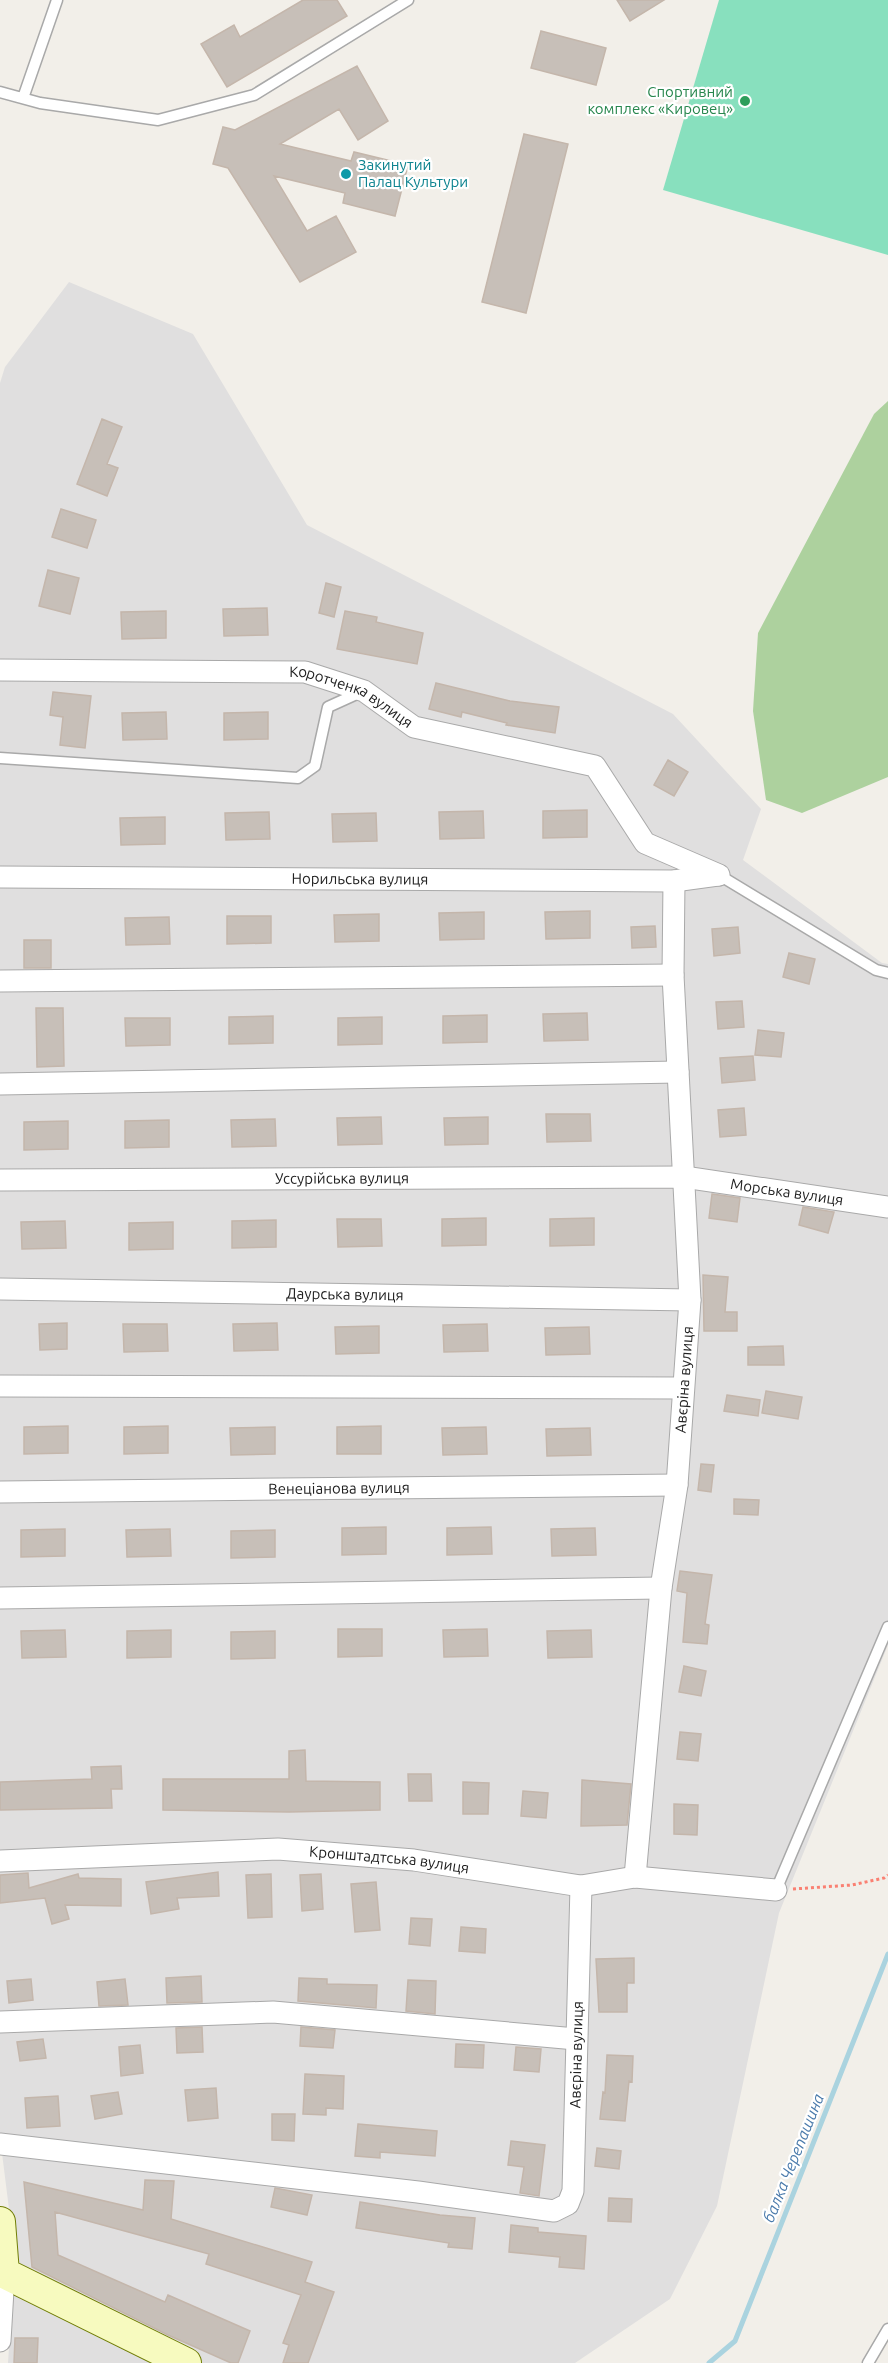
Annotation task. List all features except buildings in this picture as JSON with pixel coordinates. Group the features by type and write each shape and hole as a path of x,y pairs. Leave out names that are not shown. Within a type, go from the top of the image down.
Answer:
{"street":[{"name":"Коротченка вулиця","path":"0,670 305,672 364,691 414,727 595,766 645,843 719,875"},
{"name":"Норильська вулиця","path":"0,877 674,881 719,875"},
{"name":"Авєріна вулиця","path":"635,1877 661,1588 677,1485 682,1388 690,1300 673,975 674,881"},
{"path":"0,981 673,975"},
{"path":"0,1084 678,1072"},
{"name":"Уссурійська вулиця","path":"0,1180 684,1177"},
{"name":"Морська вулиця","path":"684,1177 888,1207"},
{"name":"Даурська вулиця","path":"0,1289 690,1300"},
{"path":"0,1386 682,1388"},
{"name":"Венеціанова вулиця","path":"0,1492 677,1485"},
{"path":"0,1598 661,1588"},
{"name":"Кронштадтська вулиця","path":"0,1861 278,1849 414,1860 581,1886 635,1877 776,1890"},
{"name":"Авєріна вулиця","path":"0,2144 418,2192 554,2211 568,2204 573,2191 581,1886"},
{"path":"0,2022 273,2012 576,2039"},
{"path":"0,2222 2,2272 0,2342"},
{"path":"2,2272 186,2363"}],"lane":[{"path":"23,98 57,0"},
{"path":"0,92 23,98 158,120 254,95 408,0"},
{"path":"0,758 298,778 315,766 328,707 364,691"},
{"path":"719,875 876,970 888,973"},
{"path":"776,1890 888,1627"},
{"path":"868,2363 888,2329"}],"path":[{"path":"776,1890 852,1885 884,1878 888,1875"}],"shaded area":[{"path":"69,282 193,334 307,525 673,714 761,809 743,860 882,963 888,964 888,1645 779,1913 717,2206 670,2299 575,2363 8,2363 15,2257 0,2137 0,383 5,367"}],"green space":[{"name":"Cпортивний комплекс «Кировец»","path":"719,0 888,0 888,255 663,190"},
{"path":"888,401 888,777 802,813 766,800 753,711 758,633 874,414"}],"waterway":[{"name":"балка Черепашина","path":"709,2363 735,2341 888,1954"}],"place":[{"name":"Cпортивний комплекс «Кировец»","path":"745,101"},
{"name":"Закинутий Палац Культури","path":"346,174"}]}
